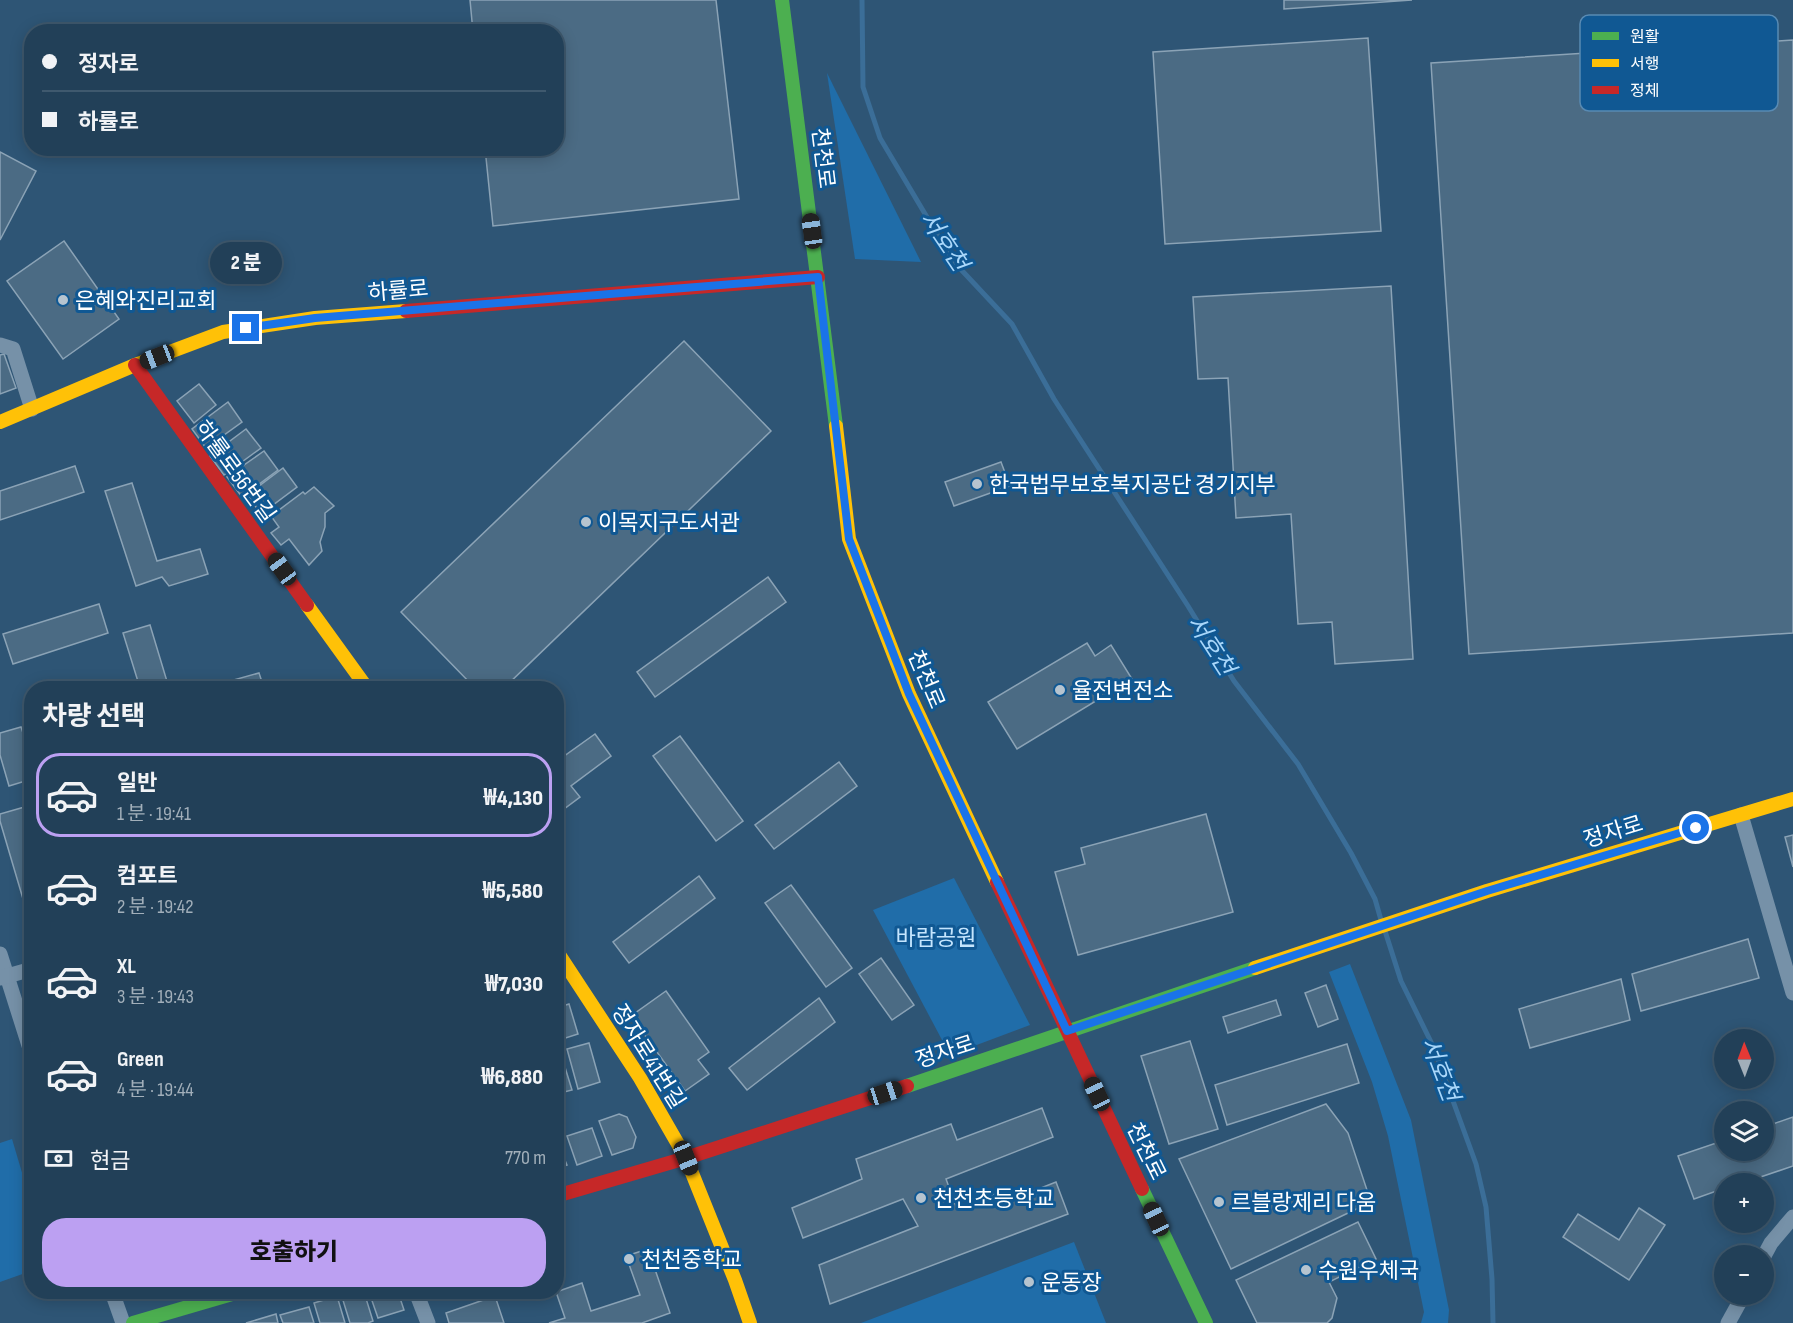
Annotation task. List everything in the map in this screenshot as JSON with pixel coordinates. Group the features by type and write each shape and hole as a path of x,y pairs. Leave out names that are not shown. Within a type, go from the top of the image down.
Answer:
{"street":[{"name":"천천로","path":"782,0 849,539 909,694 1206,1323"},
{"name":"하률로","path":"0,422 135,365 223,332 315,318 818,277"},
{"path":"0,345 13,349 32,409"},
{"name":"하률로56번길","path":"135,365 362,681"},
{"name":"정자로","path":"564,1194 686,1158 973,1065 1067,1031 1487,891 1793,799"},
{"path":"1741,815 1793,993"},
{"path":"0,954 3,977 24,1033"},
{"name":"정자로41번길","path":"564,961 640,1078 686,1158 750,1323"},
{"path":"3,977 24,971"},
{"path":"1770,1245 1793,1217"},
{"path":"114,1299 123,1323"},
{"path":"133,1323 215,1299"},
{"path":"419,1299 428,1323"},
{"path":"1728,1323 1738,1305"}],"green space":[{"path":"827,73 921,262 855,259"},
{"name":"바람공원","path":"954,878 1030,1025 950,1055 873,910"},
{"path":"1350,964 1411,1120 1449,1310 1448,1323 1421,1323 1424,1312 1388,1136 1372,1082 1329,972"},
{"path":"12,1139 24,1179 24,1273 0,1282 0,1143"},
{"name":"운동장","path":"1074,1242 1106,1323 861,1323"}],"building":[{"path":"470,0 716,0 739,199 493,226 486,156 564,156 564,24 472,24"},
{"path":"1284,0 1412,0 1284,9"},
{"path":"1368,38 1381,231 1165,244 1153,52"},
{"path":"1793,40 1793,633 1469,654 1431,63 1580,54 1580,111 1778,111 1778,41"},
{"path":"0,152 36,171 0,240"},
{"name":"은혜와진리교회","path":"64,241 119,319 63,359 7,281"},
{"path":"1391,286 1413,659 1335,664 1332,622 1298,624 1291,514 1236,518 1228,378 1198,379 1193,297"},
{"name":"이목지구도서관","path":"684,341 771,431 511,681 468,681 401,612"},
{"path":"4,354 16,388 0,394 0,355"},
{"path":"199,384 216,405 194,423 177,401"},
{"path":"228,402 242,422 206,448 192,429"},
{"path":"246,429 261,448 224,475 210,456"},
{"path":"264,451 278,470 242,497 227,477"},
{"name":"한국법무보호복지공단 경기지부","path":"1001,462 1010,486 954,506 945,482"},
{"path":"75,466 84,492 0,520 0,491"},
{"path":"283,468 297,487 261,514 247,495"},
{"path":"132,483 157,561 200,549 208,574 169,586 162,577 136,586 105,491"},
{"path":"314,487 334,506 325,513 325,527 320,542 322,551 309,565 289,539 281,545 271,533 279,527 271,516 303,492 305,494"},
{"path":"768,577 786,602 655,697 637,672"},
{"path":"99,604 108,633 13,664 3,634"},
{"path":"150,625 167,681 138,681 123,633"},
{"name":"율전변전소","path":"1087,643 1095,656 1111,645 1132,679 1017,749 988,702"},
{"path":"259,673 262,681 230,681"},
{"path":"21,727 24,736 24,781 9,786 0,755 0,733"},
{"path":"595,734 611,756 571,786 580,797 564,809 564,756"},
{"path":"680,736 743,821 716,841 653,756"},
{"path":"839,762 857,786 774,849 755,825"},
{"path":"24,807 24,902 0,821 0,814"},
{"path":"1206,814 1233,912 1078,955 1055,872 1085,864 1081,848"},
{"path":"1793,835 1793,867 1785,837"},
{"path":"699,876 715,898 629,963 613,942"},
{"path":"791,885 852,968 826,987 765,903"},
{"path":"1748,939 1759,978 1641,1011 1632,974"},
{"path":"881,958 914,1005 892,1020 859,974"},
{"path":"1621,979 1630,1020 1530,1048 1519,1009"},
{"path":"1326,985 1338,1019 1318,1027 1305,993"},
{"path":"666,991 709,1052 698,1060 709,1074 685,1091 631,1016"},
{"path":"819,998 835,1022 747,1090 729,1068"},
{"path":"1276,1000 1281,1015 1228,1033 1223,1017"},
{"path":"569,1004 578,1034 564,1038 564,1006"},
{"path":"1190,1041 1218,1129 1169,1144 1141,1056"},
{"path":"589,1043 600,1082 578,1089 567,1049"},
{"path":"1347,1044 1359,1083 1227,1125 1215,1085"},
{"path":"564,1064 572,1090 564,1092"},
{"path":"1326,1104 1348,1133 1371,1202 1231,1269 1179,1159"},
{"path":"1042,1108 1053,1137 946,1179 957,1209 1000,1192 1003,1203 1056,1182 1068,1214 830,1304 819,1265 918,1226 903,1199 803,1238 792,1208 862,1179 856,1159 951,1124 957,1140"},
{"path":"619,1114 627,1117 636,1137 633,1148 612,1155 599,1121"},
{"path":"1793,1117 1793,1166 1772,1173 1714,1173 1714,1192 1694,1199 1678,1156 1714,1144 1714,1161 1774,1161 1774,1124"},
{"path":"592,1128 602,1156 577,1165 567,1136"},
{"path":"1639,1208 1665,1225 1629,1280 1563,1237 1578,1214 1619,1240"},
{"name":"수원우체국","path":"1358,1222 1376,1259 1329,1282 1337,1298 1332,1318 1327,1323 1257,1323 1236,1280"},
{"name":"천천중학교","path":"648,1249 670,1313 642,1323 549,1323 565,1318 558,1299 564,1299 564,1289 582,1283 591,1311 640,1295 626,1256"},
{"path":"338,1299 345,1323 320,1323 314,1303"},
{"path":"343,1299 366,1299 373,1321 350,1323"},
{"path":"371,1299 400,1299 404,1310 378,1318"},
{"path":"486,1299 496,1299 504,1323 449,1323 446,1313"},
{"path":"309,1307 314,1323 283,1323 280,1315"},
{"path":"276,1314 278,1323 246,1323"}],"waterway":[{"name":"서호천","path":"862,0 863,87 880,138 953,261 1012,324 1054,399 1234,681 1298,764 1351,853 1375,899 1381,920"},
{"name":"서호천","path":"1385,931 1401,981 1433,1046 1476,1164 1486,1207 1493,1323"}],"traffic: fast":[{"path":"782,0 836,426"},
{"path":"907,1086 1255,968"},
{"path":"1142,1189 1206,1323"},
{"path":"133,1323 215,1299"}],"traffic: slow":[{"path":"0,422 135,365 223,332 315,318 406,311"},
{"path":"836,426 849,539 909,694 997,882"},
{"path":"307,605 362,681"},
{"path":"1255,968 1487,891 1793,799"},
{"path":"564,962 640,1078 686,1158 750,1323"}],"traffic: jam":[{"path":"406,311 818,277"},
{"path":"135,365 307,605"},
{"path":"997,882 1142,1189"},
{"path":"564,1194 686,1158 907,1086"}],"place":[{"name":"은혜와진리교회","path":"63,300"},
{"name":"한국법무보호복지공단 경기지부","path":"977,484"},
{"name":"이목지구도서관","path":"586,522"},
{"name":"율전변전소","path":"1060,690"},
{"name":"천천초등학교","path":"921,1198"},
{"name":"르블랑제리 다움","path":"1219,1202"},
{"name":"천천중학교","path":"629,1259"},
{"name":"수원우체국","path":"1306,1270"},
{"name":"운동장","path":"1029,1282"}],"route":[{"path":"246,328 315,318 818,277 849,539 909,694 1067,1031 1487,891 1696,828"}]}
